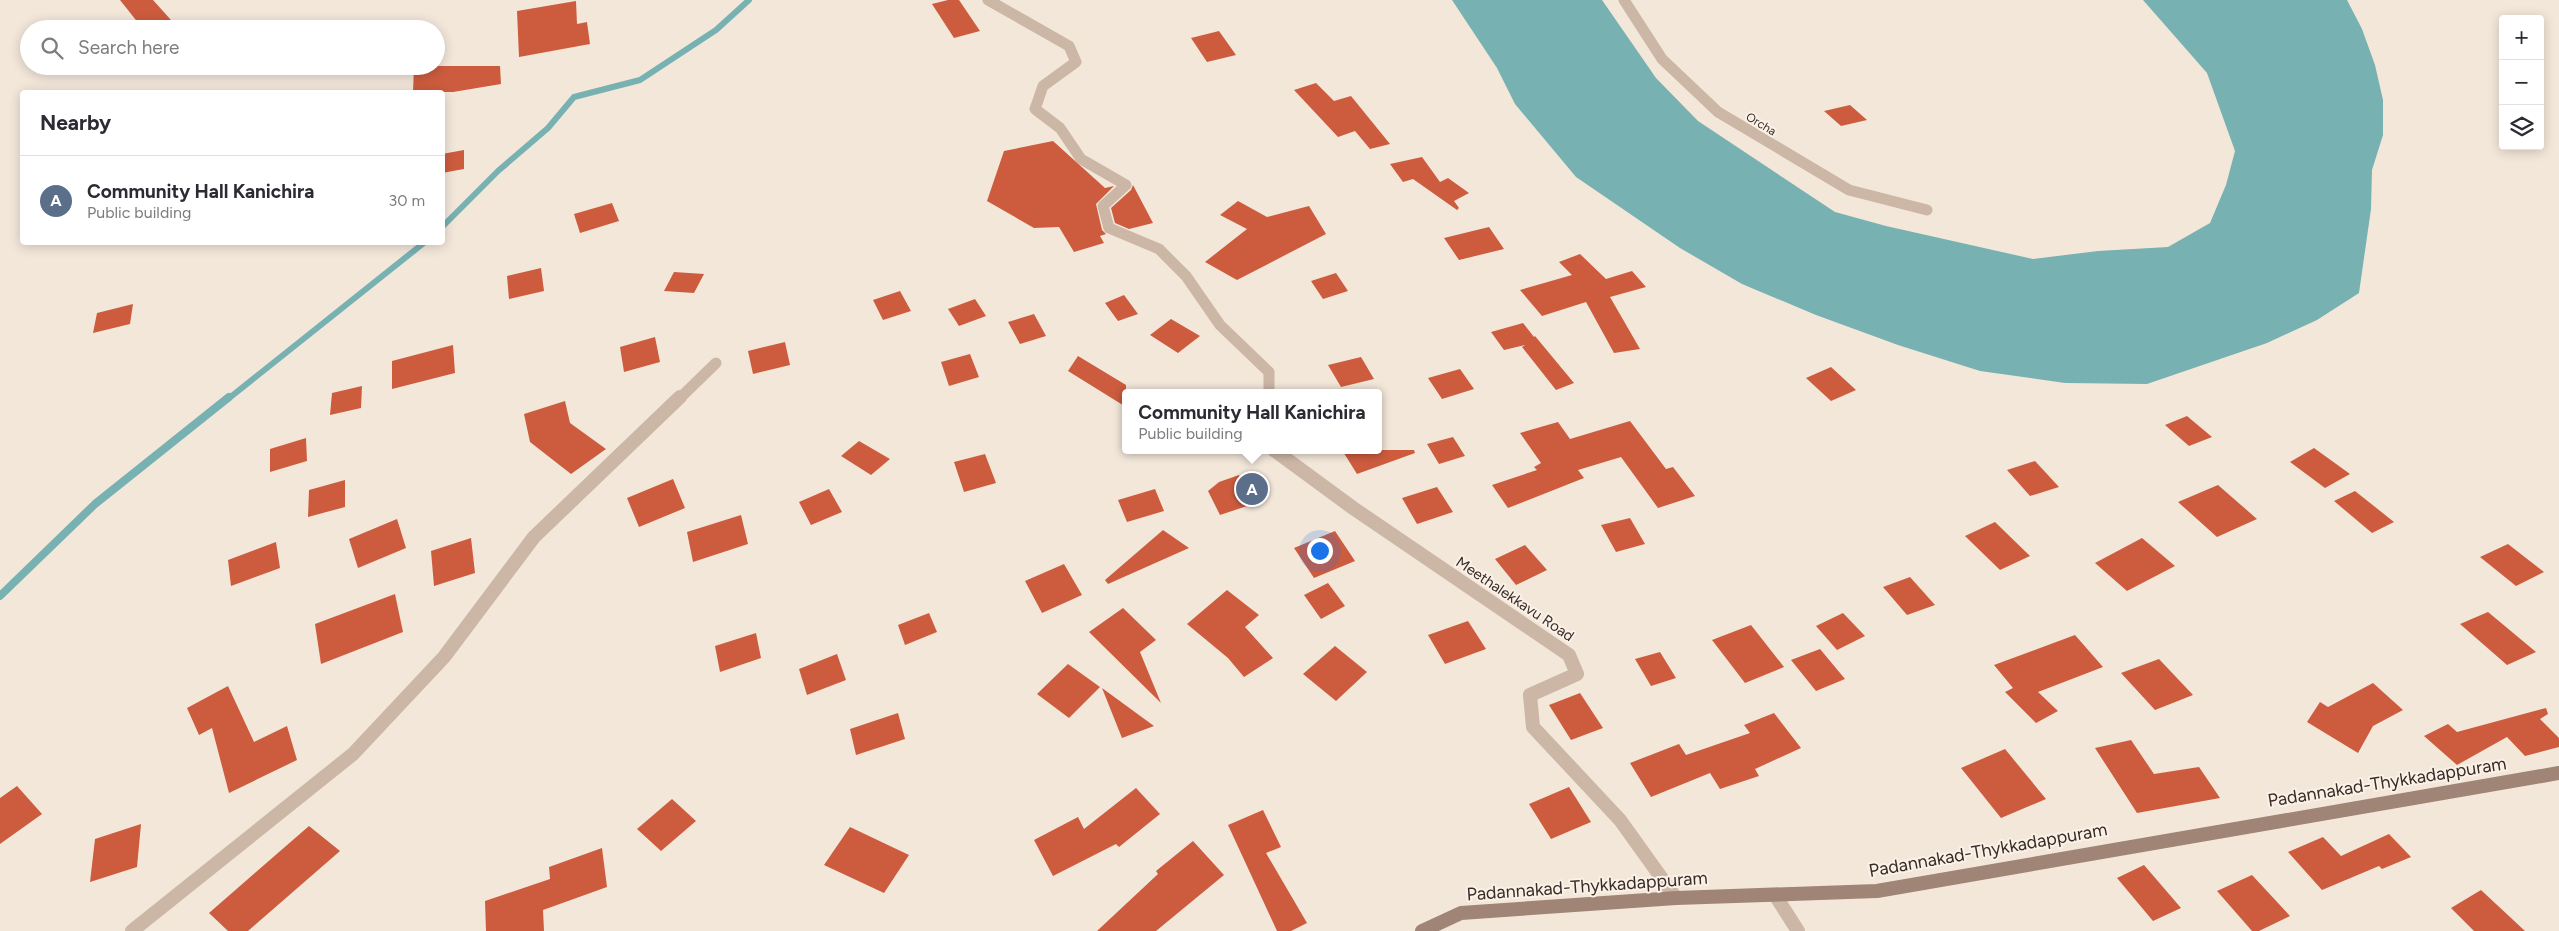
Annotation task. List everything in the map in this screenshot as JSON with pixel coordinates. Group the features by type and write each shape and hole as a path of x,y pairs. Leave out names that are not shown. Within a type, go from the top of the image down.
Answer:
{"main road":[{"name":"Padannakad-Thykkadappuram","path":"1422,931 1461,914 1676,898 1877,891 2559,773"}],"street":[{"path":"988,0 1070,46 1076,62 1042,86 1036,109 1060,128 1081,159 1126,185 1103,206 1109,228 1159,249 1179,269 1220,325 1269,372 1269,389"},
{"name":"Orcha","path":"1624,0 1662,59 1718,112 1849,190 1927,210"},
{"path":"132,931 353,754 444,657 534,537 716,363"},
{"name":"Meethalekkavu Road","path":"1279,454 1353,508 1569,655 1577,674 1530,695 1534,727 1620,820 1676,898"},
{"path":"1775,894 1798,931"}],"water":[{"path":"1452,0 1602,0 1656,78 1698,121 1835,212 1886,226 2033,259 2098,251 2168,247 2210,223 2226,185 2235,151 2207,73 2143,0 2347,0 2362,29 2375,65 2383,100 2383,135 2372,170 2371,209 2359,293 2317,320 2267,343 2147,384 2065,383 1980,371 1898,345 1816,315 1742,284 1680,248 1576,177 1515,104 1497,68"}],"building":[{"path":"120,0 153,0 171,20 136,20"},
{"path":"948,0 959,0 980,31 954,38 932,4"},
{"path":"576,1 577,24 587,22 590,44 519,57 517,11"},
{"path":"1219,31 1236,55 1207,62 1191,38"},
{"path":"445,66 500,66 501,84 453,92 445,92 445,90 413,90 414,75 445,75"},
{"path":"1316,83 1334,101 1351,96 1390,144 1370,149 1355,131 1338,137 1294,90"},
{"path":"1850,105 1867,120 1841,126 1824,111"},
{"path":"1053,141 1105,188 1114,186 1096,204 1102,230 1106,234 1100,236 1104,243 1074,252 1059,227 1034,228 987,201 1004,151"},
{"path":"464,150 464,169 445,172 445,153"},
{"path":"1422,157 1440,182 1448,178 1469,193 1454,201 1459,208 1457,210 1413,179 1403,182 1390,164"},
{"path":"1133,185 1153,223 1129,229 1115,223 1111,208 1131,190"},
{"path":"1238,201 1267,217 1309,206 1326,234 1237,280 1205,262 1247,229 1220,215"},
{"path":"612,203 619,221 580,233 574,214"},
{"path":"1489,227 1504,249 1459,260 1444,238"},
{"path":"1580,254 1606,279 1632,271 1646,287 1610,297 1640,349 1614,353 1586,302 1542,316 1520,290 1572,275 1559,262"},
{"path":"541,268 544,291 509,299 507,276"},
{"path":"674,272 704,274 694,293 664,291"},
{"path":"1336,273 1348,291 1323,299 1311,281"},
{"path":"900,291 911,311 883,320 873,300"},
{"path":"1124,295 1138,314 1118,321 1105,303"},
{"path":"975,299 986,316 959,326 948,309"},
{"path":"133,304 130,324 93,333 97,313"},
{"path":"1034,314 1046,336 1020,344 1008,322"},
{"path":"1171,319 1200,336 1178,353 1150,335"},
{"path":"1523,323 1574,383 1556,390 1522,347 1525,345 1504,350 1491,332"},
{"path":"655,337 660,362 624,372 620,347"},
{"path":"785,342 790,365 753,374 748,351"},
{"path":"453,345 455,373 392,389 392,361"},
{"path":"970,354 979,377 949,386 941,362"},
{"path":"1078,356 1126,385 1126,389 1122,389 1122,405 1068,371"},
{"path":"1361,357 1374,379 1341,387 1328,365"},
{"path":"1831,367 1856,390 1831,401 1806,378"},
{"path":"1460,369 1474,389 1442,399 1428,378"},
{"path":"362,386 361,408 330,415 332,393"},
{"path":"565,401 570,423 606,449 571,474 530,442 524,414"},
{"path":"2187,416 2212,437 2189,446 2165,425"},
{"path":"1630,421 1666,469 1673,467 1695,496 1658,508 1621,457 1578,470 1584,478 1508,508 1492,485 1537,470 1534,467 1541,463 1520,433 1558,422 1570,439"},
{"path":"1453,437 1465,456 1439,464 1427,444"},
{"path":"306,438 307,461 270,472 270,449"},
{"path":"859,441 890,459 871,475 841,456"},
{"path":"2314,448 2350,474 2325,488 2290,462"},
{"path":"1382,450 1414,450 1415,453 1357,474 1344,454 1382,454"},
{"path":"985,454 996,483 964,492 954,462"},
{"path":"2035,461 2059,487 2030,496 2007,470"},
{"path":"1239,475 1253,504 1220,515 1208,491 1219,482"},
{"path":"673,479 685,508 639,527 627,498"},
{"path":"345,480 345,507 308,517 309,490"},
{"path":"2218,485 2257,519 2217,537 2178,502"},
{"path":"1437,487 1453,512 1417,524 1402,498"},
{"path":"829,489 842,512 811,525 799,502"},
{"path":"1155,489 1164,511 1127,522 1118,500"},
{"path":"2355,491 2394,522 2372,533 2334,501"},
{"path":"741,515 748,544 693,562 687,532"},
{"path":"1630,518 1645,544 1616,552 1601,525"},
{"path":"397,519 406,548 358,568 349,539"},
{"path":"1995,522 2030,556 2000,570 1965,536"},
{"path":"1163,530 1189,548 1108,584 1105,580"},
{"path":"1335,531 1355,561 1314,578 1294,548"},
{"path":"471,538 475,573 434,586 431,551"},
{"path":"2142,538 2175,566 2127,591 2095,563"},
{"path":"276,542 280,568 231,586 228,560"},
{"path":"2508,544 2544,572 2516,586 2480,557"},
{"path":"1525,545 1547,570 1516,585 1495,559"},
{"path":"1064,564 1082,595 1042,613 1025,581"},
{"path":"1910,577 1935,605 1907,615 1883,587"},
{"path":"1328,583 1345,606 1321,619 1304,595"},
{"path":"1227,590 1259,615 1245,627 1273,658 1244,677 1228,658 1187,624"},
{"path":"395,594 403,632 321,664 315,624"},
{"path":"1123,608 1156,640 1140,652 1161,703 1089,632"},
{"path":"2488,612 2536,652 2507,665 2460,624"},
{"path":"929,613 937,632 905,645 898,625"},
{"path":"1843,613 1865,636 1837,650 1816,626"},
{"path":"1468,621 1486,649 1445,664 1428,635"},
{"path":"1751,625 1784,667 1745,683 1712,640"},
{"path":"756,633 761,658 720,672 715,646"},
{"path":"2075,635 2103,667 2038,692 2058,711 2036,723 2005,692 2013,688 1994,665"},
{"path":"1335,646 1367,672 1336,701 1303,674"},
{"path":"1820,649 1845,679 1816,691 1791,660"},
{"path":"1660,652 1676,678 1651,686 1635,659"},
{"path":"837,654 846,680 807,695 799,669"},
{"path":"2159,659 2193,695 2155,710 2121,673"},
{"path":"1068,664 1100,687 1069,718 1037,694"},
{"path":"2373,683 2403,710 2373,726 2358,753 2307,722 2320,702 2328,707"},
{"path":"228,686 254,742 287,726 297,760 229,793 212,728 199,735 187,708"},
{"path":"1102,688 1154,726 1122,738"},
{"path":"1580,693 1603,728 1571,740 1549,705"},
{"path":"2546,708 2548,714 2540,719 2559,738 2559,747 2525,756 2507,737 2457,765 2424,736 2448,724 2457,732"},
{"path":"898,713 905,739 856,755 850,729"},
{"path":"1774,713 1801,748 1755,769 1759,776 1720,789 1710,773 1651,797 1630,763 1679,744 1686,755 1750,733 1744,725"},
{"path":"2131,740 2154,774 2199,767 2220,798 2137,813 2095,748"},
{"path":"2005,749 2046,799 2001,818 1961,768"},
{"path":"17,786 42,814 0,844 0,798"},
{"path":"1569,787 1591,822 1551,839 1529,804"},
{"path":"1136,788 1160,814 1119,847 1116,844 1053,876 1034,840 1078,817 1084,829"},
{"path":"672,799 696,821 661,851 637,829"},
{"path":"1263,810 1281,847 1266,853 1307,923 1291,931 1277,931 1228,825"},
{"path":"141,824 137,867 90,882 95,839"},
{"path":"309,826 340,851 248,931 228,931 209,913"},
{"path":"850,827 909,855 884,893 824,865"},
{"path":"2389,834 2411,857 2382,869 2379,866 2322,890 2288,852 2323,837 2341,856"},
{"path":"1193,841 1224,875 1156,931 1097,931 1158,874 1156,871"},
{"path":"602,848 607,887 543,910 544,931 486,931 485,901 550,879 549,867"},
{"path":"2144,865 2181,908 2153,921 2117,878"},
{"path":"2252,875 2290,916 2259,931 2252,931 2217,891"},
{"path":"2481,890 2525,931 2474,931 2451,908"}],"waterway":[{"path":"445,224 498,171 548,128 574,97 640,80 716,30 749,0"},
{"path":"228,399 421,245"},
{"path":"0,596 95,504 229,397"}],"place":[{"name":"Community Hall Kanichira","path":"1252,489"}]}
